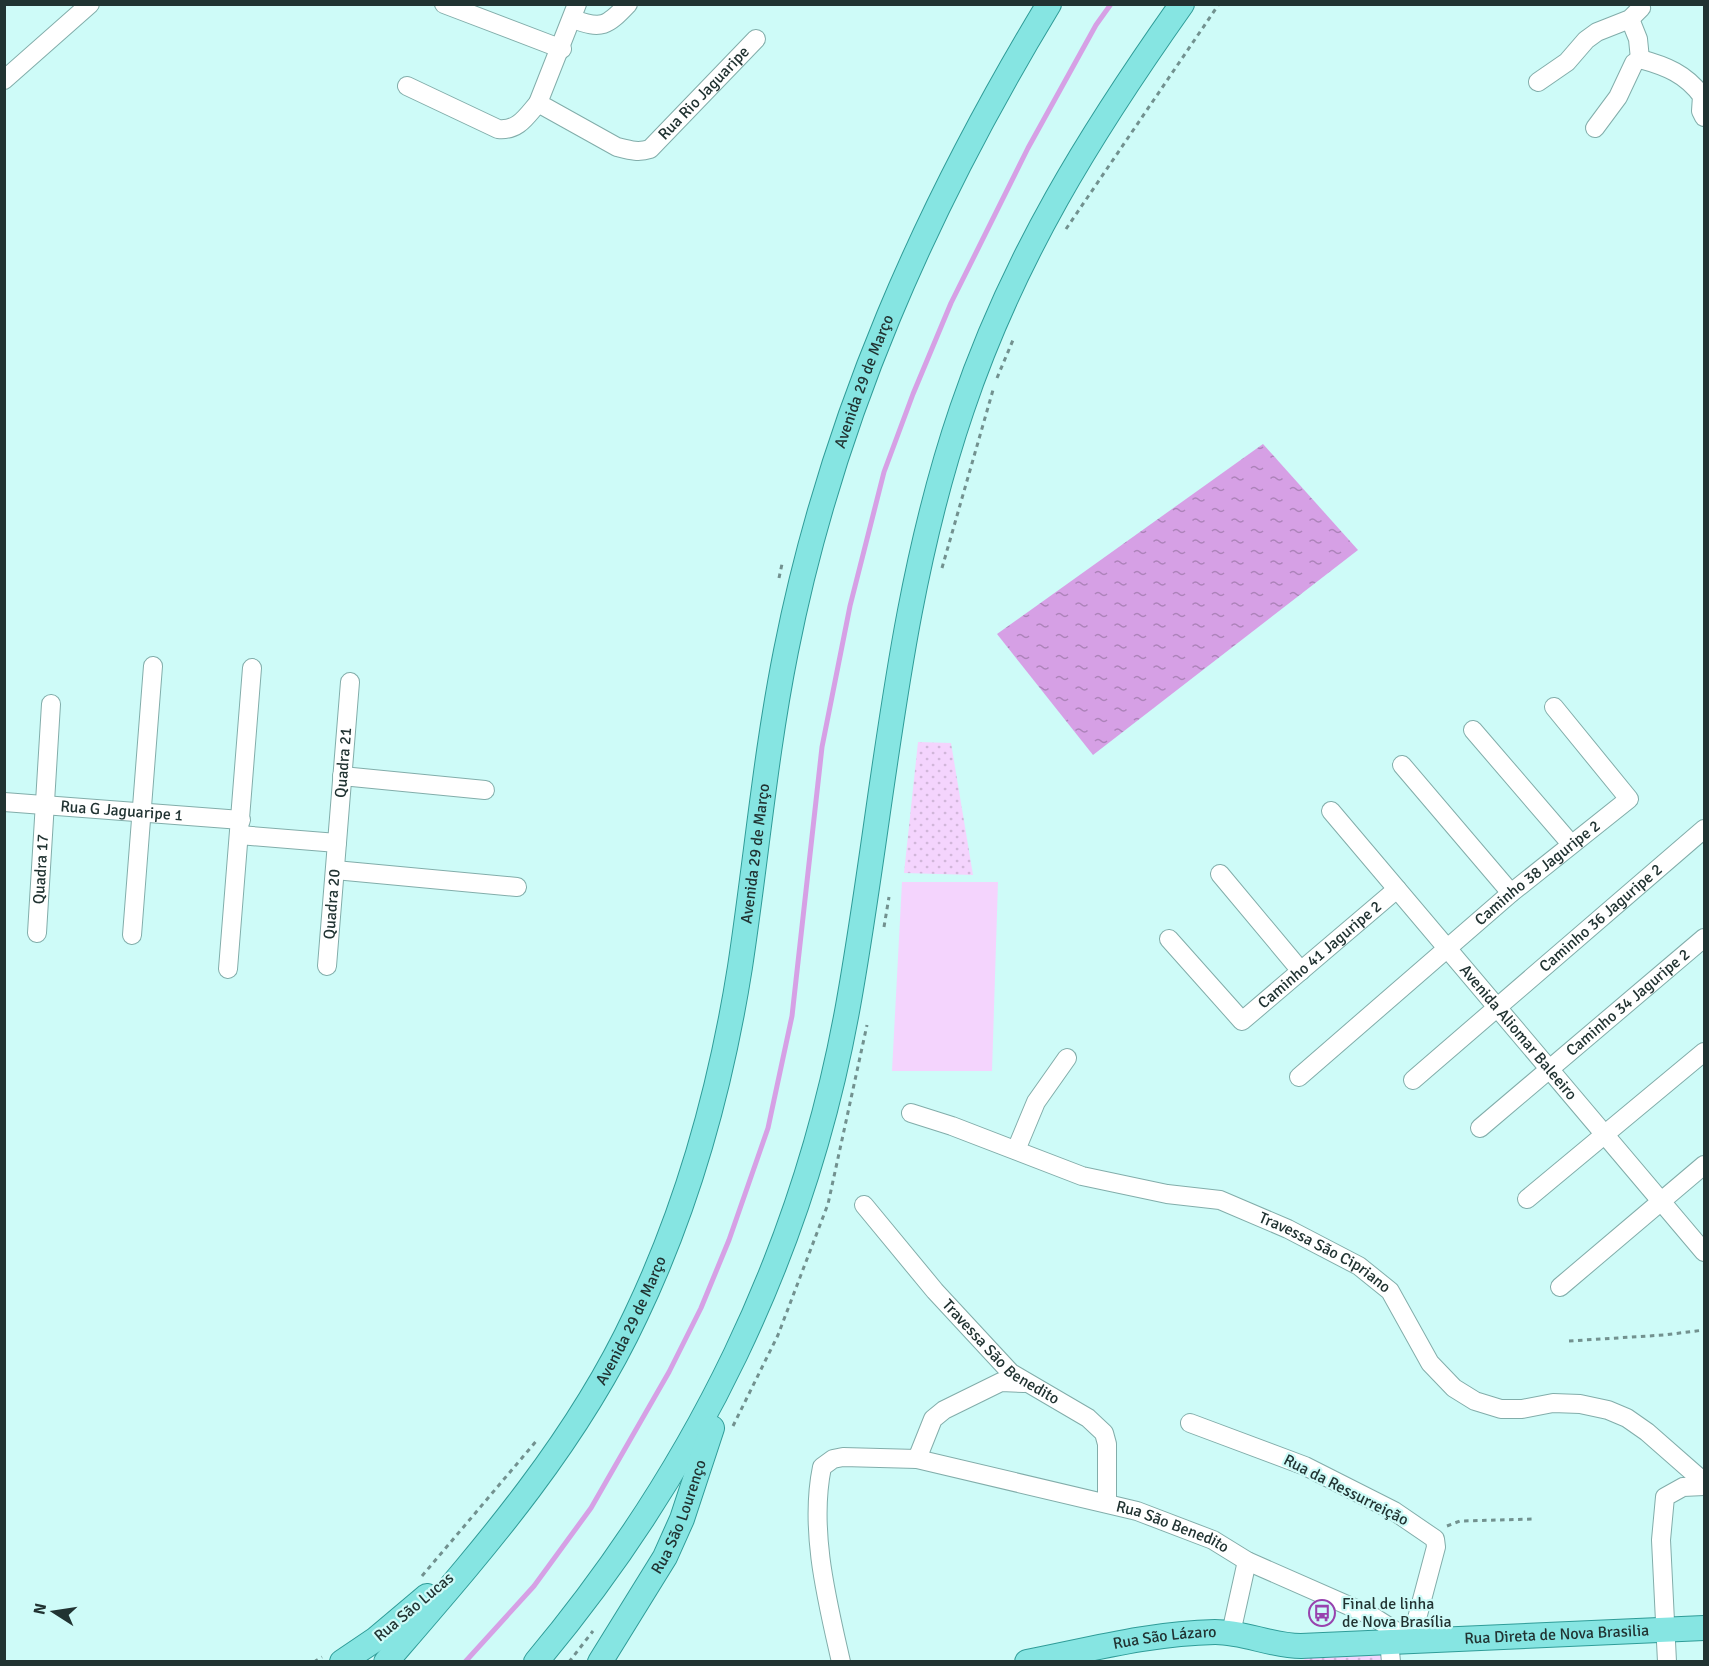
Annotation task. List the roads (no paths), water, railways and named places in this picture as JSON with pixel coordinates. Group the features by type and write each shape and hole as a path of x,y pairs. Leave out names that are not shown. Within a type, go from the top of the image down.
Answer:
{"main road":[{"name":"Avenida 29 de Março","path":"386,1662 484,1548 531,1489 594,1396 637,1314 672,1232 702,1140 728,1033 740,968 785,657 801,578 839,445 869,361 922,238 977,129 1049,4"},
{"path":"536,1662 580,1610 674,1473 735,1360 785,1239 824,1116 848,1009 910,606 961,412 1012,278 1036,232 1101,125 1182,4"},
{"name":"Rua São Lourenço","path":"600,1662 653,1577 678,1528 735,1360"},
{"name":"Rua São Lucas","path":"336,1657 376,1640 484,1548"},
{"name":"Rua Direta de Nova Brasilia","path":"1231,1633 1282,1646 1302,1654 1395,1642 1704,1628"},
{"name":"Rua São Lázaro","path":"1027,1662 1104,1654 1173,1635 1231,1633"}],"street":[{"path":"4,80 90,4"},
{"path":"444,4 562,49"},
{"path":"407,86 498,129 509,130 517,127 538,103 562,49 575,12 598,27 608,24 623,6"},
{"path":"1538,82 1567,62 1586,40 1597,32 1635,12 1640,59"},
{"name":"Rua Rio Jaguaripe","path":"538,103 617,147 642,152 650,148 756,39"},
{"path":"1640,59 1670,68 1695,86 1702,96 1701,111 1704,117"},
{"path":"1595,128 1618,97 1634,63 1640,59"},
{"path":"132,935 153,666"},
{"path":"228,969 252,668"},
{"name":"Quadra 21","path":"337,843 350,682"},
{"name":"Quadra 17","path":"37,933 51,704"},
{"name":"Caminho 38 Jaguripe 2","path":"1447,950 1511,893 1629,798 1554,707"},
{"path":"1473,730 1571,844"},
{"path":"1402,765 1511,893"},
{"path":"342,776 485,790"},
{"name":"Rua G Jaguaripe 1","path":"4,802 141,811 337,843"},
{"name":"Avenida Aliomar Baleeiro","path":"1331,811 1495,1008 1550,1067 1704,1252"},
{"name":"Caminho 36 Jaguripe 2","path":"1413,1080 1704,829"},
{"name":"Quadra 20","path":"327,966 337,843"},
{"path":"335,870 517,887"},
{"path":"1220,874 1301,971"},
{"name":"Caminho 41 Jaguripe 2","path":"1169,939 1242,1021 1397,889"},
{"name":"Caminho 34 Jaguripe 2","path":"1480,1128 1704,938"},
{"path":"1299,1077 1447,950"},
{"path":"1527,1199 1704,1052"},
{"path":"1016,1150 1036,1102 1066,1058"},
{"name":"Travessa São Cipriano","path":"910,1113 1082,1176 1120,1185 1220,1200 1287,1229 1359,1266 1390,1291 1430,1364 1454,1388 1475,1401 1501,1409 1522,1409 1553,1403 1580,1404 1608,1410 1627,1418 1647,1432 1704,1484"},
{"path":"1560,1287 1704,1165"},
{"name":"Travessa São Benedito","path":"864,1204 983,1344 1024,1383 1088,1418 1104,1433 1107,1444 1107,1502"},
{"path":"917,1459 933,1419 944,1410 1001,1382 1024,1383"},
{"name":"Rua da Ressurreição","path":"1190,1422 1305,1466 1394,1511 1435,1539 1436,1547 1395,1642"},
{"name":"Rua São Benedito","path":"841,1662 820,1548 818,1486 822,1467 833,1459 843,1457 917,1459 1107,1502 1193,1530 1395,1642"},
{"path":"1667,1662 1661,1540 1665,1497 1683,1487 1704,1484"},
{"path":"1231,1633 1247,1561"}],"water":[{"path":"1263,444 1358,550 1093,755 997,634"}],"waterway":[{"path":"465,1662 534,1586 591,1508 669,1372 701,1308 729,1240 768,1128 792,1016 822,747 850,606 884,472 951,303 1028,148 1096,25 1111,4"}],"place":[{"name":"Final de linha de Nova Brasília","path":"1322,1613"}]}
